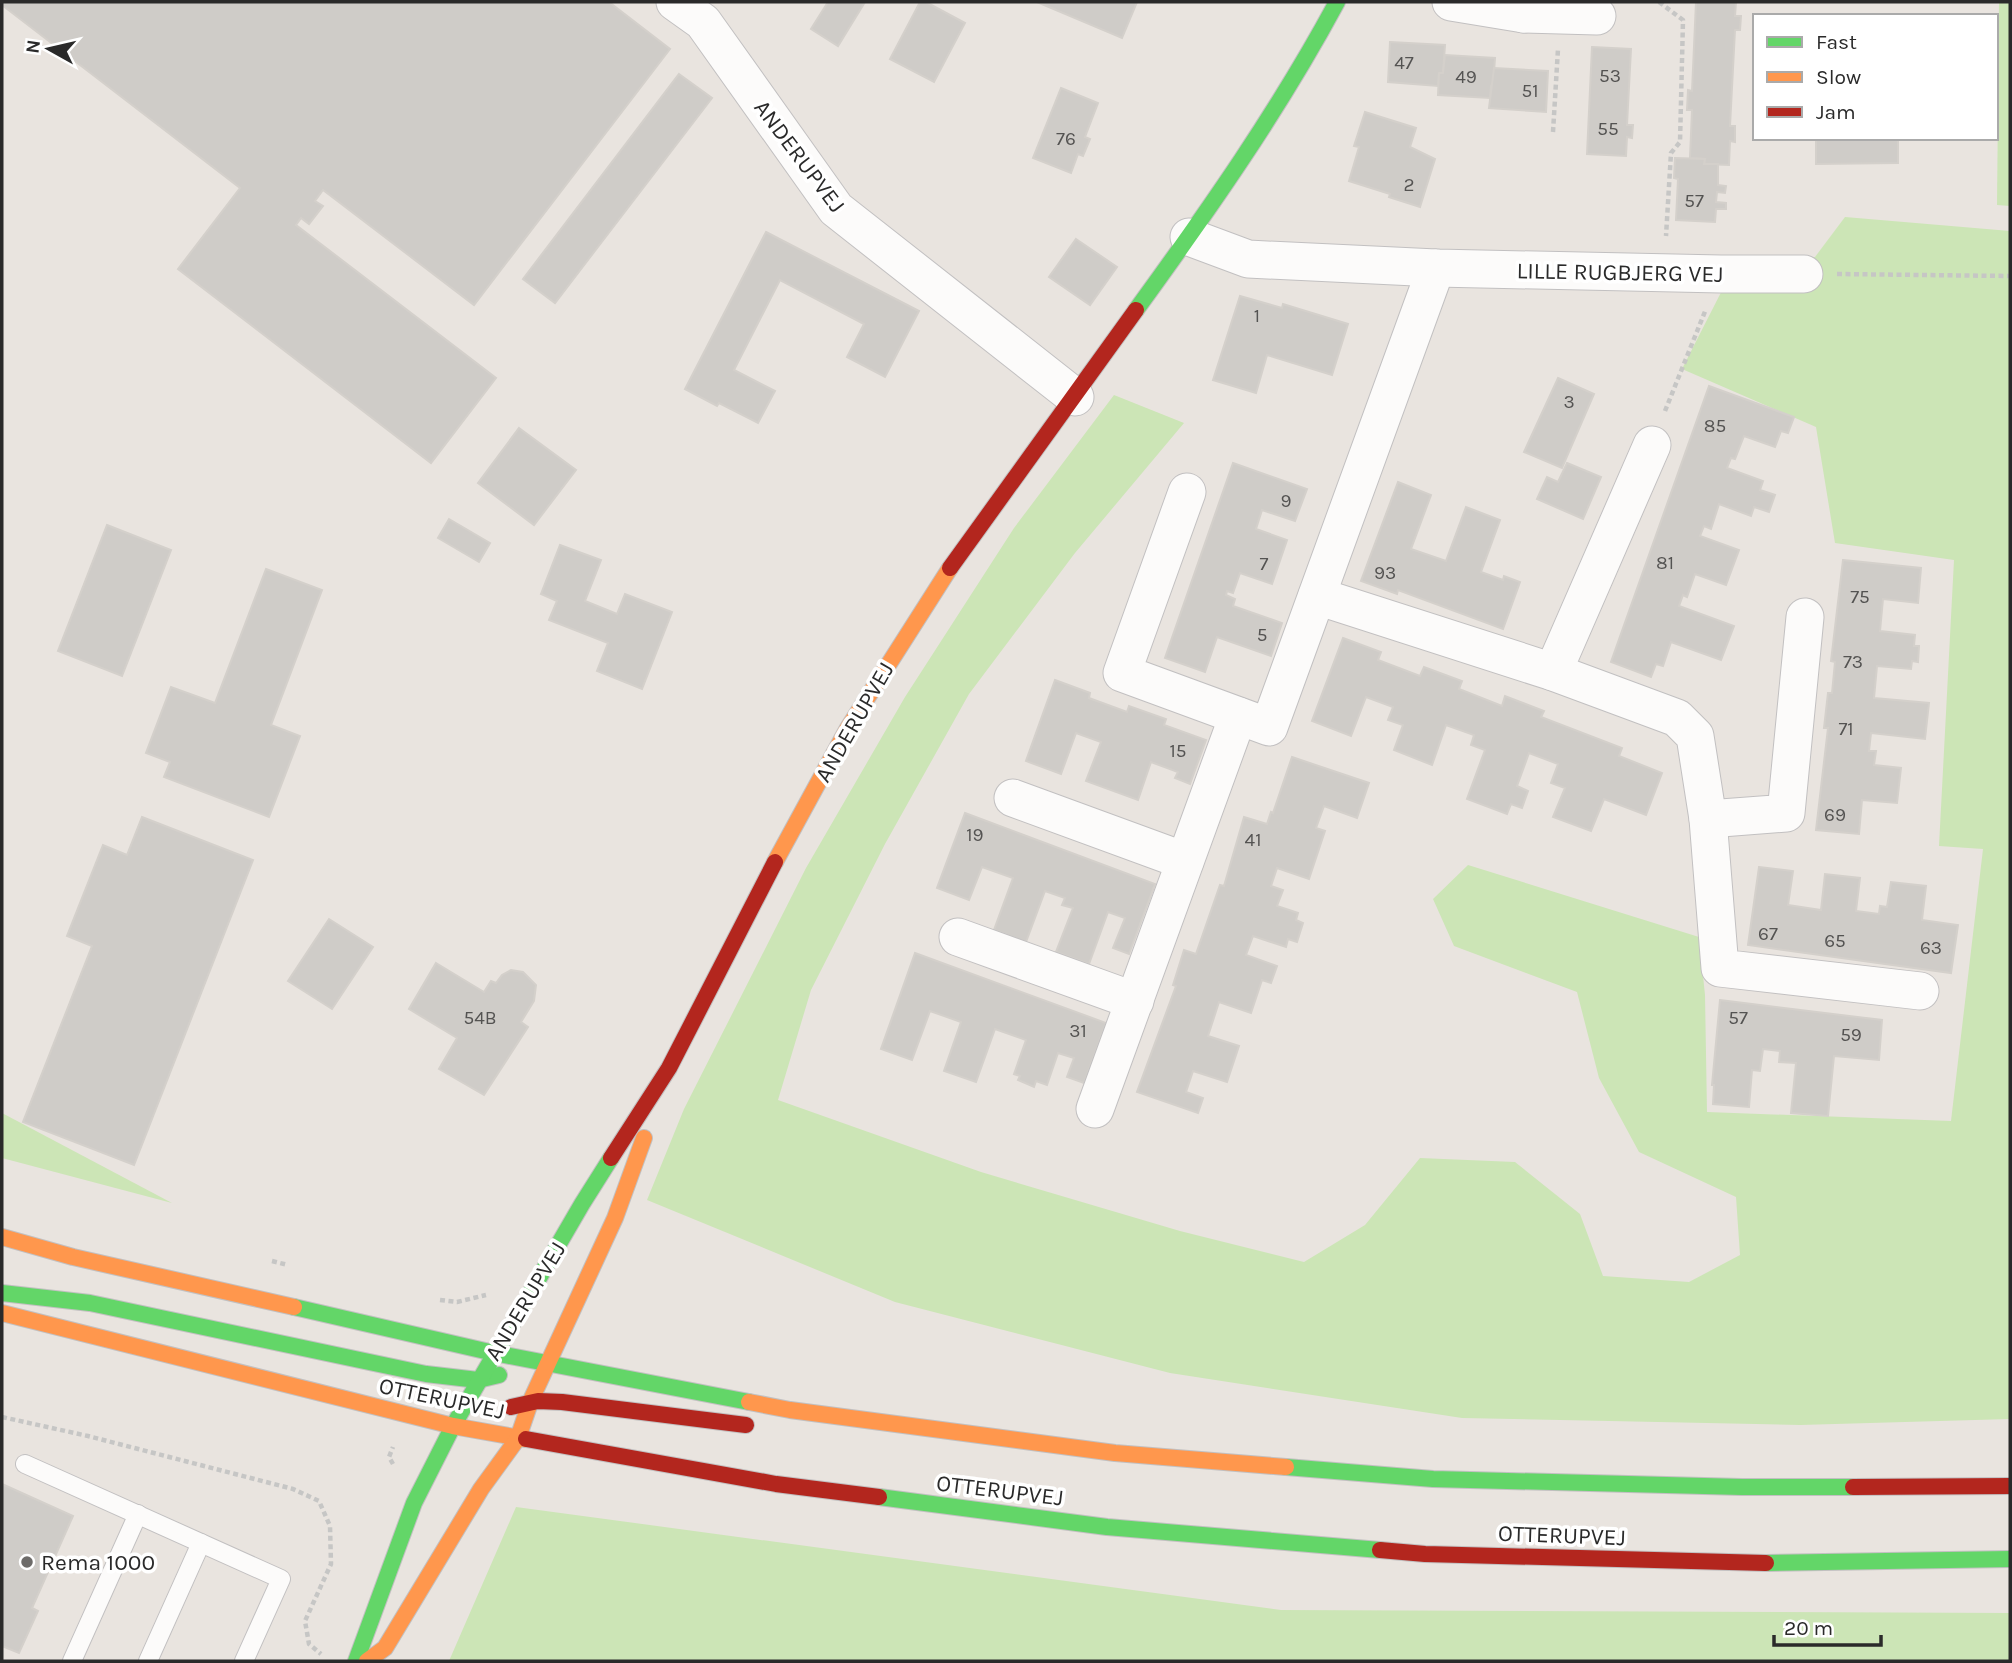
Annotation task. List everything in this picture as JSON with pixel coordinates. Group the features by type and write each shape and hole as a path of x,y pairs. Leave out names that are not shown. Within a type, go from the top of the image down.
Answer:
{"main road":[{"name":"ANDERUPVEJ","path":"356,1661 414,1503 453,1426 583,1205 669,1068 761,888 848,728 933,592 1189,237 1302,67 1337,2"},
{"name":"ANDERUPVEJ","path":"367,1661 385,1648 481,1489 518,1438 531,1400 615,1217 669,1068"},
{"path":"2,1237 73,1256 549,1364 790,1410 1115,1453 1433,1479 1742,1487 2010,1486"},
{"path":"2,1293 89,1303 426,1374 478,1380 549,1364"},
{"name":"OTTERUPVEJ","path":"2,1313 453,1426 776,1484 1107,1527 1425,1554 1741,1563 2010,1559"},
{"path":"453,1426 531,1400 563,1401 606,1409 758,1427"},
{"path":"855,1435 1017,1440"}],"street":[{"name":"ANDERUPVEJ","path":"675,2 702,22 836,209 1075,397"},
{"path":"1451,2 1524,8 1561,15 1597,16"},
{"name":"LILLE RUGBJERG VEJ","path":"1189,237 1248,258 1436,268 1804,274"},
{"path":"1187,492 1122,674 1269,727 1436,268"},
{"path":"1553,672 1652,444"},
{"path":"1317,596 1553,672 1677,718 1695,736 1708,819 1720,968 1920,991"},
{"path":"1708,819 1786,813 1805,617"},
{"path":"1095,1109 1238,716"},
{"path":"1013,798 1185,860"},
{"path":"958,937 1135,1001"}],"lane":[{"path":"25,1464 281,1578 244,1661"},
{"path":"72,1661 138,1514"},
{"path":"148,1661 201,1543"}],"path":[{"path":"1658,2 1683,20 1681,142 1671,153 1664,273"},
{"path":"1553,132 1561,15"},
{"path":"1652,444 1721,274"},
{"path":"1804,274 2010,276"},
{"path":"272,1261 299,1267"},
{"path":"432,1298 457,1302 492,1294"},
{"path":"2,1417 88,1436 293,1489 319,1501 330,1526 331,1564 305,1621 309,1644 330,1660"}],"green space":[{"path":"1999,2 2010,2 2010,206 1997,205"},
{"path":"1845,217 2010,231 2010,1419 1800,1425 1462,1418 1170,1373 895,1302 647,1200 684,1109 806,868 905,697 1014,528 1114,395 1184,423 1075,553 969,694 885,844 811,990 778,1100 981,1172 1180,1231 1304,1262 1365,1225 1420,1158 1515,1162 1580,1214 1603,1276 1689,1282 1740,1255 1736,1197 1639,1152 1599,1078 1577,992 1454,946 1433,899 1468,865 1699,937 1705,995 1707,1112 1951,1121 1983,849 1939,846 1954,560 1835,543 1816,427 1682,369 1738,259 1815,257"},
{"path":"2,1113 172,1203 2,1158"},
{"path":"516,1507 1281,1610 2010,1613 2010,1661 449,1661"}],"building":[{"path":"2,2 609,2 670,49 474,305 323,190 315,201 323,206 309,224 301,218 296,225 496,378 431,463 178,269 240,188 2,5"},
{"path":"828,2 865,2 838,46 811,29"},
{"path":"920,2 926,2 965,23 934,82 890,59"},
{"path":"1037,2 1137,2 1122,38"},
{"path":"1696,2 1736,2 1735,16 1741,16 1740,30 1735,30 1730,126 1735,126 1735,142 1730,141 1729,165 1704,164 1705,159 1690,158 1692,110 1687,110 1688,90 1692,91"},
{"path":"1390,42 1445,45 1443,73 1439,73 1438,86 1388,82"},
{"path":"1592,47 1631,49 1627,125 1633,125 1632,138 1627,137 1626,156 1587,154"},
{"path":"1445,55 1495,58 1490,98 1438,95 1439,73 1443,73"},
{"path":"1494,68 1548,71 1546,112 1489,108"},
{"path":"679,74 712,98 555,303 523,279"},
{"path":"1061,88 1098,103 1085,137 1090,139 1083,156 1078,154 1071,173 1033,158"},
{"path":"1365,112 1416,128 1410,147 1435,159 1420,207 1349,181 1359,147 1354,146"},
{"path":"1816,140 1898,140 1898,163 1816,164"},
{"path":"1675,158 1705,159 1704,164 1718,164 1718,185 1726,186 1725,193 1717,192 1716,202 1726,203 1726,209 1716,209 1715,222 1676,220 1678,179 1674,178"},
{"path":"766,232 919,311 885,377 847,357 864,324 780,280 734,370 775,391 758,423 685,389"},
{"path":"1076,239 1117,267 1090,305 1049,277"},
{"path":"1240,296 1282,308 1283,304 1348,324 1332,375 1267,355 1256,393 1213,380"},
{"path":"1558,378 1594,394 1562,468 1524,452"},
{"path":"1709,386 1794,417 1788,433 1781,431 1775,447 1744,436 1735,459 1731,458 1727,468 1763,481 1760,490 1775,495 1769,512 1754,507 1751,516 1719,504 1711,529 1704,526 1700,536 1739,550 1726,585 1695,574 1687,597 1683,595 1679,606 1734,626 1721,660 1671,642 1663,666 1656,664 1651,677 1611,662"},
{"path":"519,428 576,470 534,525 478,483"},
{"path":"1233,463 1307,489 1295,521 1262,510 1256,529 1287,540 1272,584 1240,573 1233,593 1227,591 1226,595 1235,599 1233,606 1282,623 1271,656 1217,637 1205,672 1165,658"},
{"path":"1567,463 1601,477 1583,519 1537,499 1547,477 1558,482"},
{"path":"1398,482 1431,495 1411,549 1446,561 1466,507 1500,520 1481,572 1503,580 1504,576 1520,582 1503,629 1398,590 1397,594 1361,581"},
{"path":"449,519 490,543 479,562 438,538"},
{"path":"107,525 171,550 122,676 58,651"},
{"path":"560,545 601,560 585,601 617,614 625,594 672,612 642,689 597,671 608,643 549,620 557,601 541,594"},
{"path":"1843,560 1921,568 1918,603 1883,599 1880,631 1915,635 1914,646 1919,646 1918,662 1912,661 1911,669 1877,666 1874,698 1929,703 1925,739 1871,733 1869,751 1876,751 1874,765 1901,768 1897,803 1862,800 1859,834 1816,830 1828,728 1824,728 1828,693 1832,693 1835,662 1831,661"},
{"path":"266,569 322,590 271,725 300,736 269,817 164,777 170,762 146,753 171,687 215,703"},
{"path":"1343,638 1381,652 1378,660 1420,676 1424,667 1462,681 1459,689 1502,706 1505,696 1544,711 1541,717 1622,748 1619,756 1662,773 1646,815 1604,799 1591,831 1553,817 1565,788 1551,783 1558,764 1529,753 1517,786 1528,791 1522,808 1511,804 1507,814 1467,799 1485,750 1471,745 1474,735 1446,725 1432,765 1394,750 1403,725 1388,720 1393,707 1366,697 1351,736 1312,721"},
{"path":"1055,680 1090,693 1089,698 1127,712 1129,706 1166,719 1164,725 1206,740 1190,784 1175,778 1178,772 1151,762 1138,800 1086,781 1101,742 1076,733 1061,774 1026,761"},
{"path":"1292,757 1369,783 1357,818 1324,806 1316,828 1325,831 1309,879 1277,868 1271,886 1283,890 1277,906 1298,913 1296,920 1303,923 1297,942 1288,939 1286,947 1253,936 1246,955 1277,966 1271,983 1262,980 1251,1013 1219,1002 1208,1036 1239,1046 1227,1082 1193,1071 1186,1092 1203,1098 1198,1113 1137,1092 1176,986 1173,985 1184,950 1196,954 1220,885 1224,886 1244,817 1267,824"},
{"path":"965,813 1155,884 1129,954 1113,948 1125,918 1108,912 1089,964 1056,952 1073,908 1062,905 1065,898 1045,891 1026,942 994,930 1013,878 982,867 969,900 937,888"},
{"path":"142,817 253,860 134,1165 23,1122 92,946 67,936 103,845 127,855"},
{"path":"1759,867 1793,871 1788,905 1821,910 1825,874 1860,878 1856,911 1879,914 1880,906 1887,907 1891,882 1926,886 1922,920 1958,925 1951,973 1748,945"},
{"path":"329,919 373,947 332,1009 288,981"},
{"path":"915,953 1106,1023 1084,1083 1067,1077 1074,1058 1058,1053 1047,1085 1036,1081 1034,1087 1018,1080 1020,1076 1014,1074 1026,1040 995,1029 976,1082 944,1071 961,1022 930,1011 912,1060 881,1049"},
{"path":"436,963 484,992 491,981 496,983 502,975 511,970 523,972 536,985 534,1001 521,1022 528,1027 484,1095 439,1069 457,1038 409,1009"},
{"path":"1720,1000 1882,1020 1879,1060 1834,1056 1828,1116 1791,1113 1796,1063 1779,1062 1780,1051 1763,1049 1760,1071 1752,1070 1749,1107 1713,1104 1712,1085"},
{"name":"Rema 1000","path":"2,1484 73,1516 32,1608 38,1611 19,1653 2,1646"}],"traffic: fast":[{"path":"1136,310 1242,159 1337,2"},
{"path":"356,1661 414,1503 453,1426 611,1158"},
{"path":"2,1293 90,1303 426,1374 478,1380 499,1375"},
{"path":"294,1307 494,1353 749,1402"},
{"path":"1286,1467 1433,1479 1742,1487 1853,1487"},
{"path":"879,1497 1107,1527 1380,1550"},
{"path":"1766,1563 2010,1559"}],"traffic: slow":[{"path":"775,862 848,728 950,568"},
{"path":"367,1661 385,1648 481,1489 518,1438 531,1400 615,1218 644,1138"},
{"path":"2,1237 73,1257 294,1307"},
{"path":"2,1313 453,1426 526,1439"},
{"path":"749,1402 790,1410 1115,1453 1286,1467"}],"traffic: jam":[{"path":"950,568 1136,310"},
{"path":"611,1158 669,1068 775,862"},
{"path":"511,1407 538,1401 562,1402 746,1425"},
{"path":"526,1439 776,1484 879,1497"},
{"path":"1853,1487 2010,1486"},
{"path":"1380,1550 1425,1554 1766,1563"}],"place":[{"name":"Rema 1000","path":"27,1562"}]}
